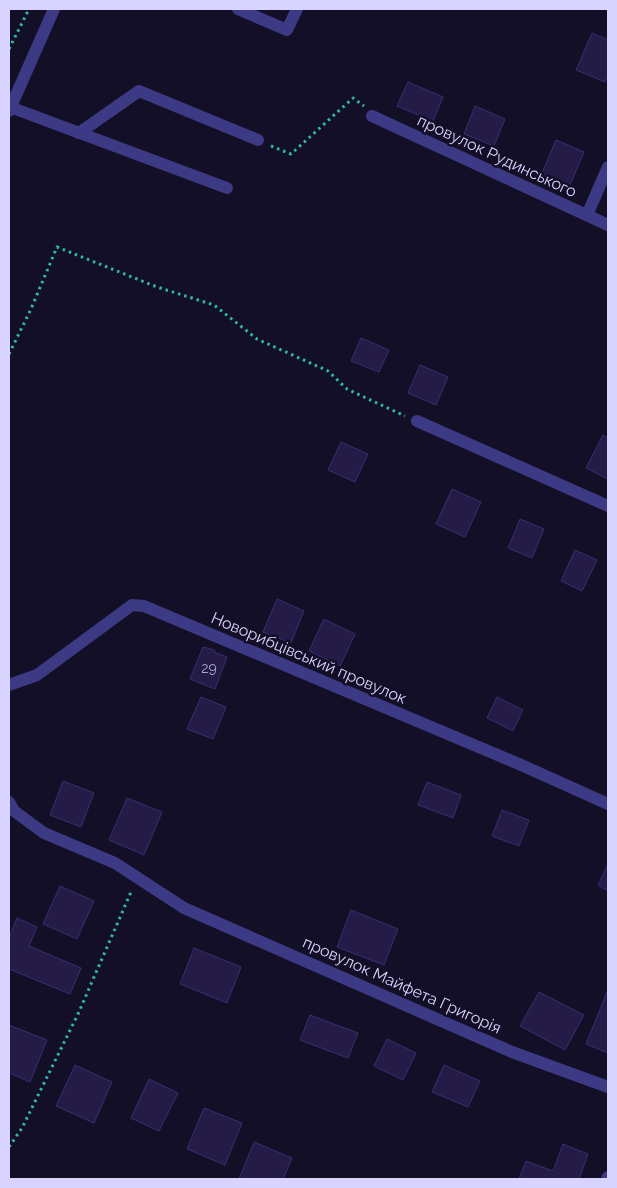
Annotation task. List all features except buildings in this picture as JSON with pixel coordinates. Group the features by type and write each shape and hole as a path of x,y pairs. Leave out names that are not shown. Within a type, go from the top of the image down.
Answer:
{"street":[{"path":"54,9 10,109 227,188"},
{"path":"238,9 287,30 297,9"},
{"path":"79,133 139,91 258,140"},
{"name":"провулок Рудинського","path":"372,116 608,225"},
{"path":"587,215 608,167"},
{"path":"418,421 608,506"},
{"name":"Новорибцівський провулок","path":"9,686 37,675 132,604 144,606 519,764 608,804"},
{"name":"провулок Майфета Григорія","path":"9,802 14,811 44,832 114,862 184,908 512,1052 608,1088"}],"path":[{"path":"9,49 29,9"},
{"path":"258,140 291,154 353,98 361,102 372,116"},
{"path":"9,354 31,309 57,247 157,287 214,305 257,339 328,371 347,389 418,421"},
{"path":"9,1147 22,1128 78,1014 137,877"}]}
